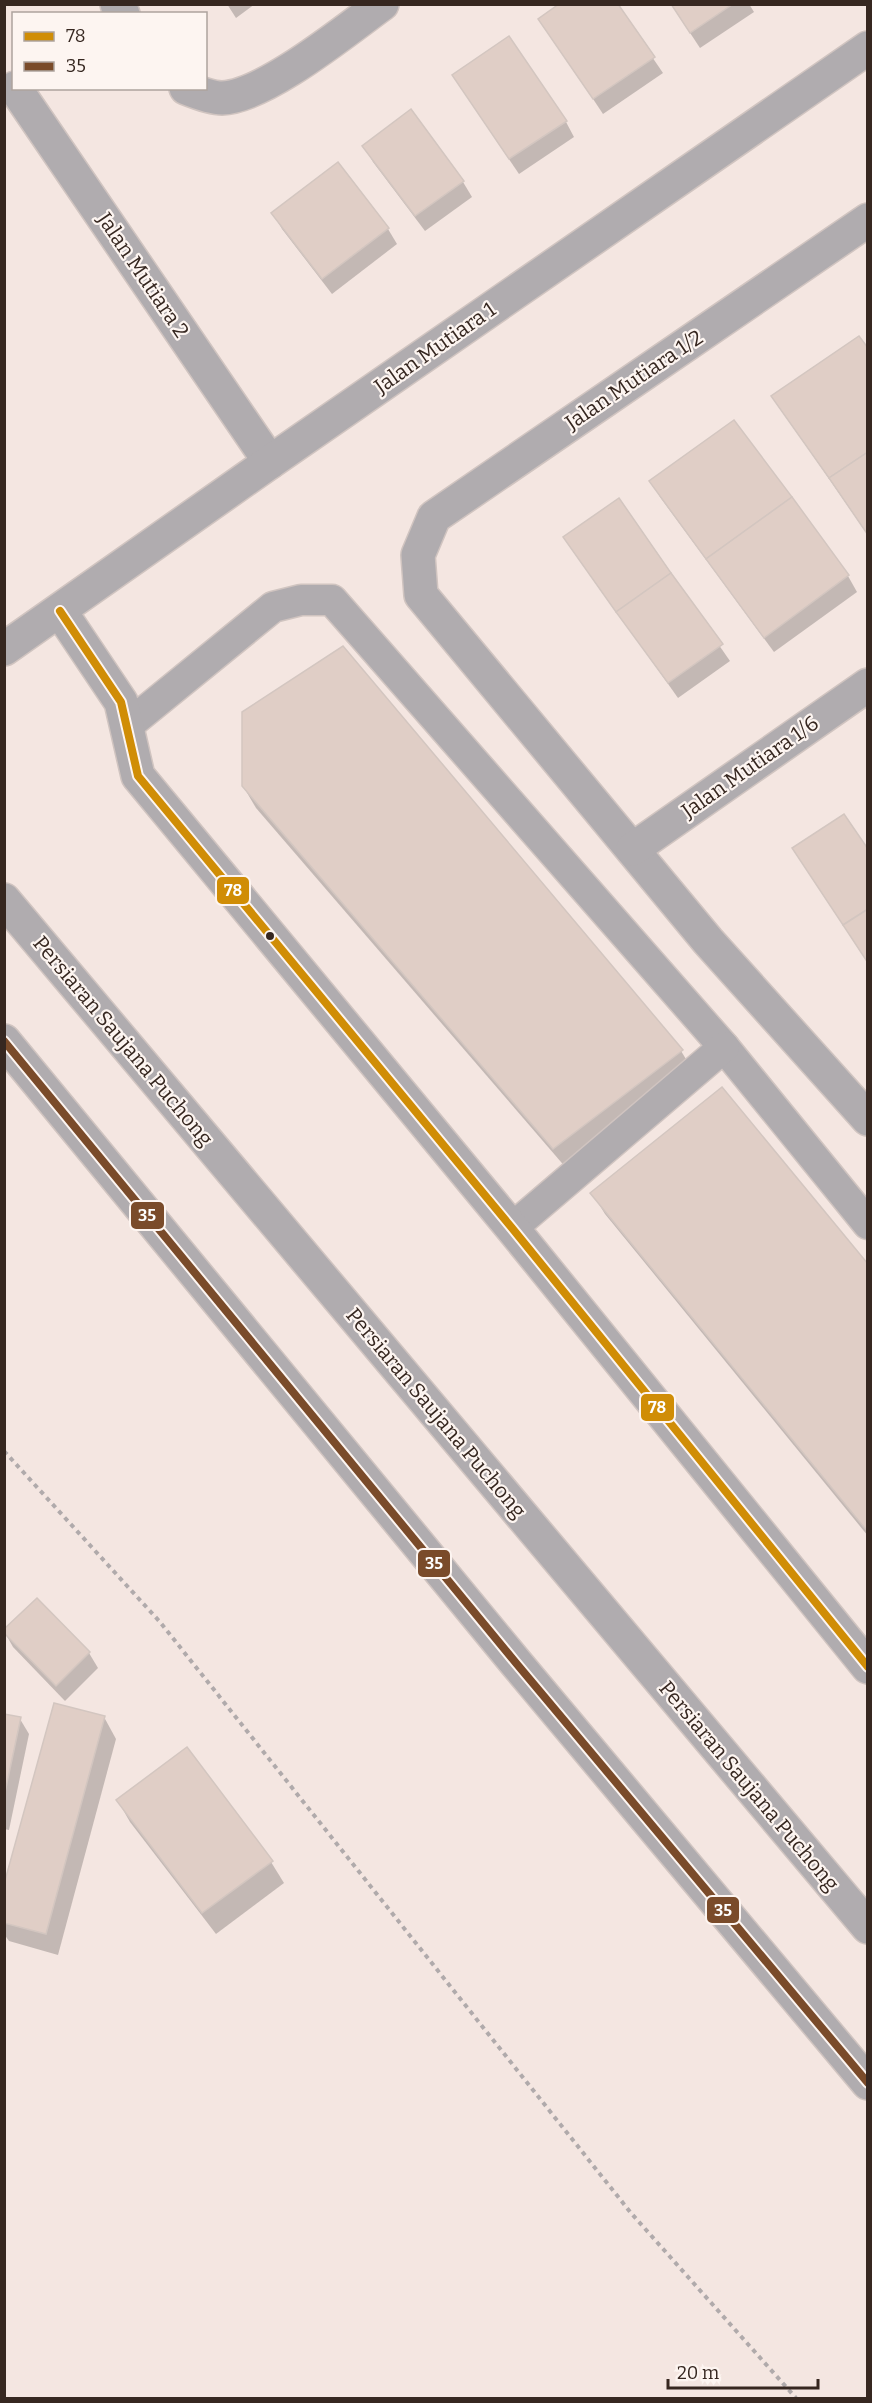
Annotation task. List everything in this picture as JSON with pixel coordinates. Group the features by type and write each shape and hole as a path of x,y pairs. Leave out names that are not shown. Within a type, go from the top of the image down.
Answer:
{"street":[{"path":"193,90 222,98 255,90 285,72 382,4"},
{"name":"Jalan Mutiara 1","path":"4,649 867,48"},
{"name":"Jalan Mutiara 2","path":"16,90 270,462"},
{"name":"Jalan Mutiara 1/2","path":"633,849 421,595 418,555 434,517 867,220"},
{"path":"60,611 121,702 138,776 512,1228 867,1667"},
{"name":"Jalan Mutiara 1/6","path":"633,849 867,684"},
{"path":"633,849 708,941 867,1119"},
{"name":"Persiaran Saujana Puchong","path":"4,900 867,1927"},
{"path":"4,1041 516,1663 867,2083"}],"lane":[{"path":"127,726 273,607 301,600 332,600 724,1047 867,1224"},
{"path":"512,1228 724,1047"}],"path":[{"path":"4,1451 160,1622 631,2213 796,2398"}],"building":[{"path":"559,4 618,4 655,57 593,99 538,19"},
{"path":"671,4 733,4 690,33"},
{"path":"509,36 567,121 509,159 452,75"},
{"path":"411,109 464,181 415,216 362,146"},
{"path":"338,162 389,228 322,279 271,213"},
{"path":"859,336 868,348 868,452 829,478 771,396"},
{"path":"734,420 792,497 706,559 649,481"},
{"path":"868,452 868,535 829,478"},
{"path":"792,497 849,575 764,638 706,559"},
{"path":"619,498 671,573 616,612 563,537"},
{"path":"671,573 723,644 668,683 616,612"},
{"path":"343,646 683,1050 553,1149 242,786 242,712"},
{"path":"844,814 868,849 868,909 843,925 792,848"},
{"path":"868,909 868,963 843,925"},
{"path":"722,1087 868,1264 868,1532 590,1193"},
{"path":"37,1598 90,1652 56,1686 4,1633 4,1629"},
{"path":"54,1703 105,1716 46,1934 4,1923 4,1884"},
{"path":"4,1714 21,1717 4,1797"},
{"path":"187,1747 273,1861 202,1913 116,1800"}],"transit line":[{"name":"78","path":"60,611 121,702 138,776 512,1228 868,1667"},
{"name":"35","path":"4,1041 516,1663 868,2083"}]}
